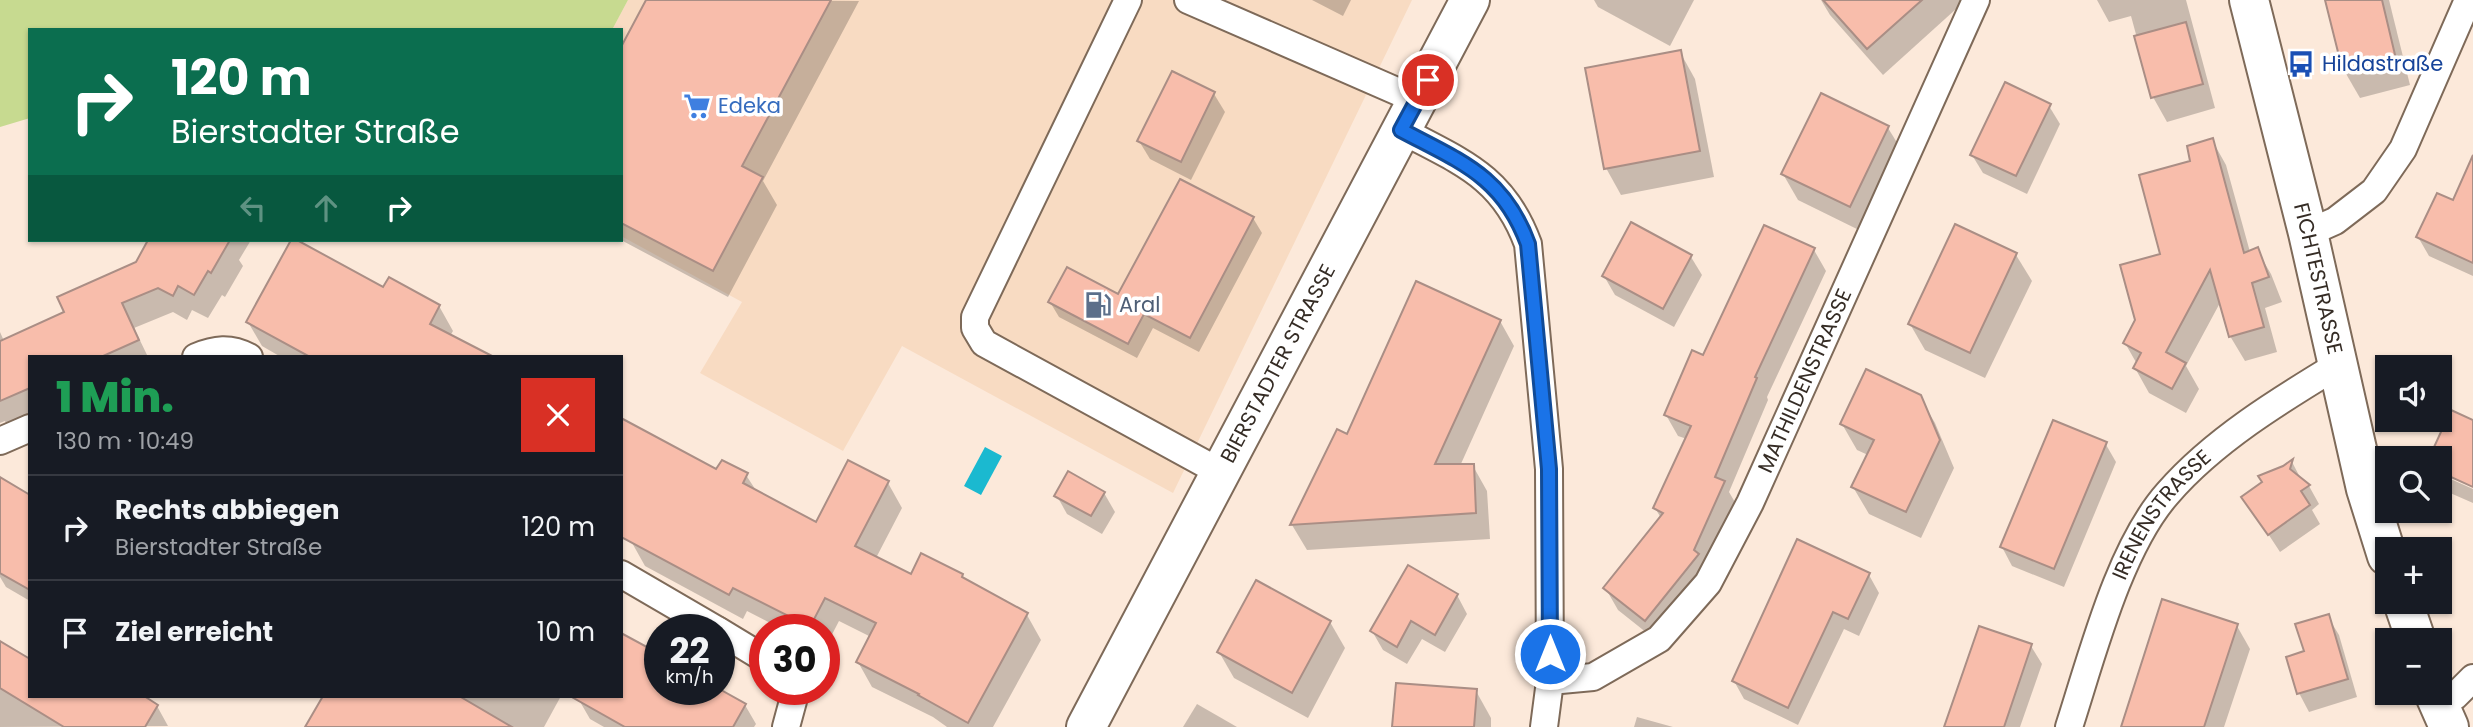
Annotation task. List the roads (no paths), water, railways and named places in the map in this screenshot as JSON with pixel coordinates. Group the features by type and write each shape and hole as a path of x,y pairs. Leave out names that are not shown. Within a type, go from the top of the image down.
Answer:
{"main road":[{"name":"BIERSTADTER STRASSE","path":"1086,727 1470,0"},
{"name":"FICHTESTRASSE","path":"2249,0 2308,233 2366,489 2381,537"}],"street":[{"path":"1128,0 975,317 975,328 984,343 1220,472"},
{"path":"1188,0 1409,115 1459,161 1490,183 1505,198 1519,220 1528,244 1549,469 1550,681 1544,727"},
{"name":"MATHILDENSTRASSE","path":"1550,681 1593,677 1660,639 1708,583 1750,503 1976,0"},
{"path":"2308,233 2335,221 2374,191 2403,149 2468,0"},
{"path":"204,355 226,349 243,355"},
{"name":"IRENENSTRASSE","path":"2068,727 2103,621 2129,554 2167,493 2230,438 2288,395 2338,365"},
{"path":"0,441 28,429"},
{"path":"623,576 689,614"},
{"path":"2441,709 2473,678"},
{"path":"786,727 792,705"}],"water":[{"path":"985,447 1002,456 981,495 964,486"}],"place":[{"name":"Hildastraße","path":"2301,64"},
{"name":"Edeka","path":"697,106"},
{"name":"Aral","path":"1098,305"}]}
